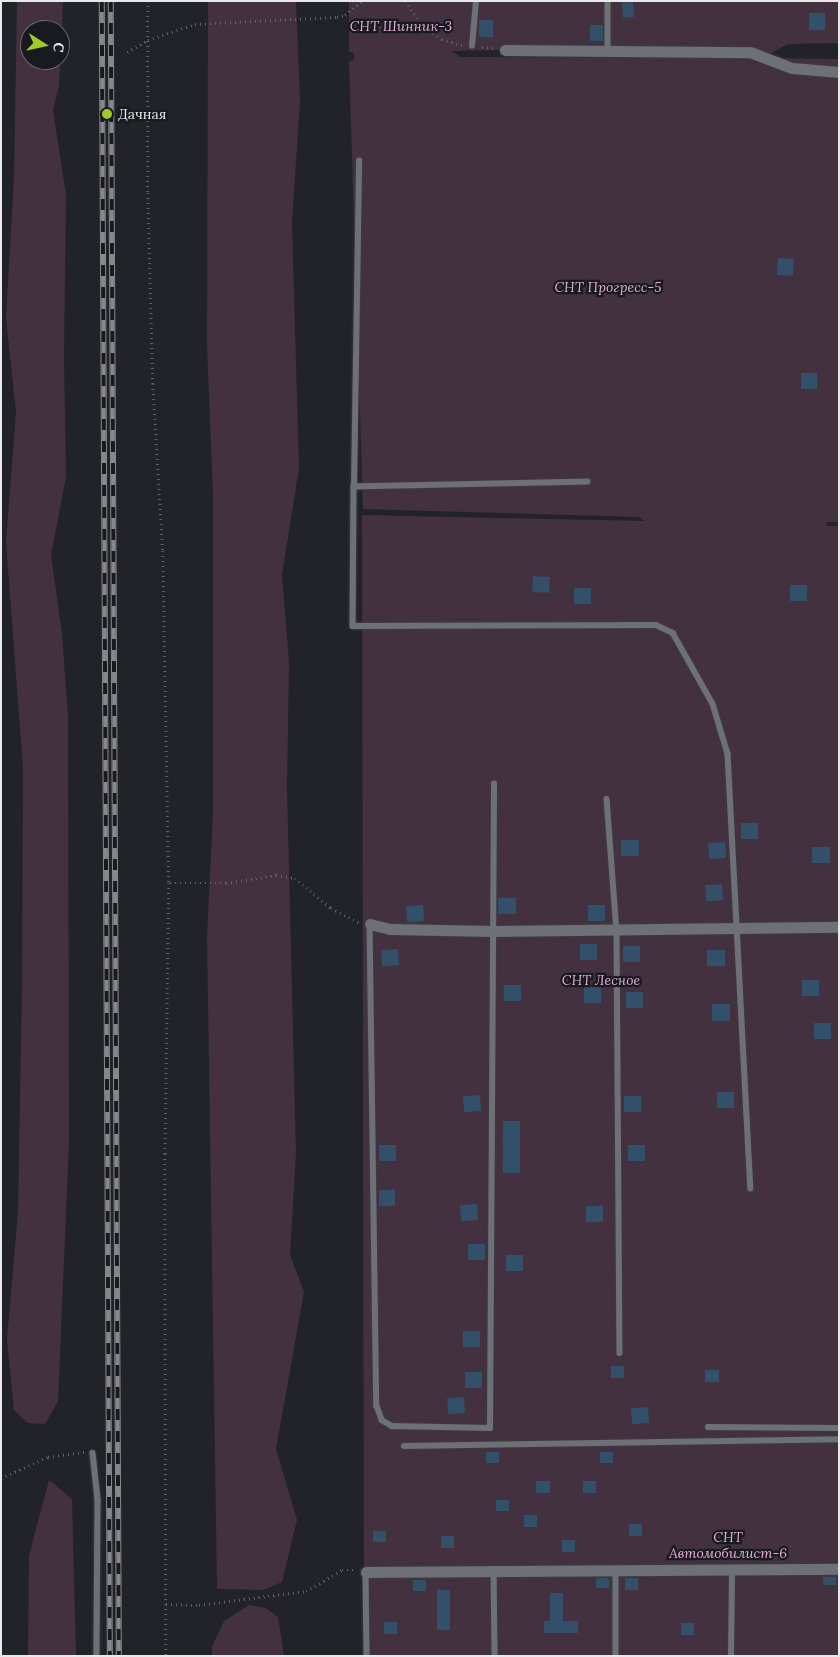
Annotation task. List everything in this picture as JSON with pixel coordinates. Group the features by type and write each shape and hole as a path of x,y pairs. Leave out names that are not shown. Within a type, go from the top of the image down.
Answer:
{"street":[{"path":"505,50 608,49 750,52 792,68 839,72"},
{"path":"370,924 390,929 493,931 839,928"},
{"path":"366,1572 494,1569 839,1569"}],"lane":[{"path":"472,46 476,1"},
{"path":"608,1 608,49"},
{"path":"359,161 353,626 656,625 673,633 713,704 728,754 751,1188"},
{"path":"354,487 588,482"},
{"path":"370,924 377,1406 382,1420 392,1426 490,1428 494,784"},
{"path":"607,800 617,931 620,1352"},
{"path":"708,1427 839,1428"},
{"path":"404,1446 839,1439"},
{"path":"93,1453 98,1500 97,1656"},
{"path":"494,1569 495,1656"},
{"path":"616,1570 616,1656"},
{"path":"731,1656 732,1570"},
{"path":"366,1572 367,1656"}],"path":[{"path":"148,1 148,193 153,384 163,551 169,883 165,1154 166,1656"},
{"path":"128,52 148,40 195,24 337,17 346,15 363,1"},
{"path":"406,1 421,24 442,39 472,46 505,50"},
{"path":"169,883 210,884 276,874 295,878 331,908 352,920 370,924"},
{"path":"1,1478 48,1457 75,1451 93,1453"},
{"path":"166,1604 199,1605 306,1592 342,1570 366,1572"}],"green space":[{"path":"17,1 63,1 62,20 20,20 20,70 60,70 59,85 53,110 66,195 64,357 66,477 51,555 62,634 68,716 69,1142 58,1401 45,1424 28,1423 14,1410 7,1340 18,1211 23,768 6,542 16,412 6,318 14,177"},
{"path":"208,1 296,1 300,101 292,222 299,468 282,575 289,662 287,789 296,1153 290,1255 304,1292 276,1449 297,1520 282,1582 263,1590 217,1589 207,936 213,814 213,497 207,344"},
{"path":"349,1 839,1 839,43 788,44 762,58 839,59 839,522 826,522 827,526 839,526 839,1656 364,1656 362,515 644,521 639,517 363,509 349,61 354,60 354,53 349,52","holes":["642,47 708,58 460,57 451,51"]},
{"path":"49,1480 72,1499 76,1656 28,1656 29,1556"},
{"path":"249,1605 266,1608 278,1617 284,1656 212,1656 212,1647 224,1621"}],"building":[{"path":"633,2 634,17 623,18 622,3"},
{"path":"809,13 825,13 825,30 809,30"},
{"path":"479,20 493,20 493,37 479,37"},
{"path":"590,25 603,25 603,41 590,41"},
{"path":"778,258 794,259 793,276 777,275"},
{"path":"801,373 817,373 817,389 801,389"},
{"path":"533,576 550,577 549,593 532,592"},
{"path":"790,585 807,585 807,601 790,601"},
{"path":"574,588 591,588 591,604 574,604"},
{"path":"741,823 758,823 758,839 741,839"},
{"path":"621,840 639,840 639,856 621,856"},
{"path":"725,842 726,858 709,859 708,843"},
{"path":"812,847 830,847 830,863 812,863"},
{"path":"722,884 723,900 706,901 705,885"},
{"path":"498,898 516,898 516,914 498,914"},
{"path":"423,905 424,921 407,922 406,906"},
{"path":"588,905 605,905 605,921 588,921"},
{"path":"580,944 597,944 597,960 580,960"},
{"path":"623,946 640,946 640,962 623,962"},
{"path":"398,949 399,965 382,966 381,950"},
{"path":"707,950 725,950 725,966 707,966"},
{"path":"802,980 819,980 819,996 802,996"},
{"path":"504,985 521,985 521,1001 504,1001"},
{"path":"584,987 601,987 601,1003 584,1003"},
{"path":"626,992 643,992 643,1008 626,1008"},
{"path":"712,1004 730,1004 730,1021 712,1021"},
{"path":"814,1023 831,1023 831,1039 814,1039"},
{"path":"717,1092 734,1092 734,1108 717,1108"},
{"path":"480,1095 481,1111 464,1112 463,1096"},
{"path":"624,1096 641,1096 641,1112 624,1112"},
{"path":"503,1121 520,1121 520,1173 503,1173"},
{"path":"379,1145 396,1145 396,1161 379,1161"},
{"path":"628,1145 645,1145 645,1161 628,1161"},
{"path":"379,1190 395,1190 395,1206 379,1206"},
{"path":"477,1204 478,1220 461,1221 460,1205"},
{"path":"586,1206 603,1206 603,1222 586,1222"},
{"path":"468,1244 485,1244 485,1260 468,1260"},
{"path":"506,1255 523,1255 523,1271 506,1271"},
{"path":"463,1331 480,1331 480,1347 463,1347"},
{"path":"611,1366 624,1366 624,1378 611,1378"},
{"path":"705,1370 719,1370 719,1382 705,1382"},
{"path":"465,1372 482,1372 482,1388 465,1388"},
{"path":"464,1397 465,1413 448,1414 447,1398"},
{"path":"648,1407 649,1423 632,1424 631,1408"},
{"path":"486,1452 499,1452 499,1463 486,1463"},
{"path":"600,1452 613,1452 613,1463 600,1463"},
{"path":"536,1481 550,1481 550,1493 536,1493"},
{"path":"583,1481 596,1481 596,1493 583,1493"},
{"path":"496,1500 509,1500 509,1511 496,1511"},
{"path":"524,1515 537,1515 537,1527 524,1527"},
{"path":"629,1524 642,1524 642,1536 629,1536"},
{"path":"373,1531 386,1531 386,1542 373,1542"},
{"path":"441,1536 454,1536 454,1548 441,1548"},
{"path":"562,1540 575,1540 575,1552 562,1552"},
{"path":"823,1577 836,1577 836,1585 823,1585"},
{"path":"596,1578 609,1578 609,1588 596,1588"},
{"path":"625,1578 638,1578 638,1590 625,1590"},
{"path":"413,1580 426,1580 426,1591 413,1591"},
{"path":"437,1590 450,1590 450,1630 437,1630"},
{"path":"550,1593 563,1593 563,1621 578,1621 578,1633 544,1633 544,1621 550,1621"},
{"path":"384,1622 397,1622 397,1634 384,1634"},
{"path":"681,1623 694,1623 694,1635 681,1635"}],"railway":[{"path":"102,1 110,1656"},
{"path":"111,1 119,1656"}],"place":[{"name":"Дачная","path":"107,114"}],"park label":[{"name":"СНТ Шинник-3","path":"401,26"},
{"name":"СНТ Прогресс-5","path":"608,287"},
{"name":"СНТ Лесное","path":"601,980"},
{"name":"СНТ Автомобилист-6","path":"728,1545"}]}
